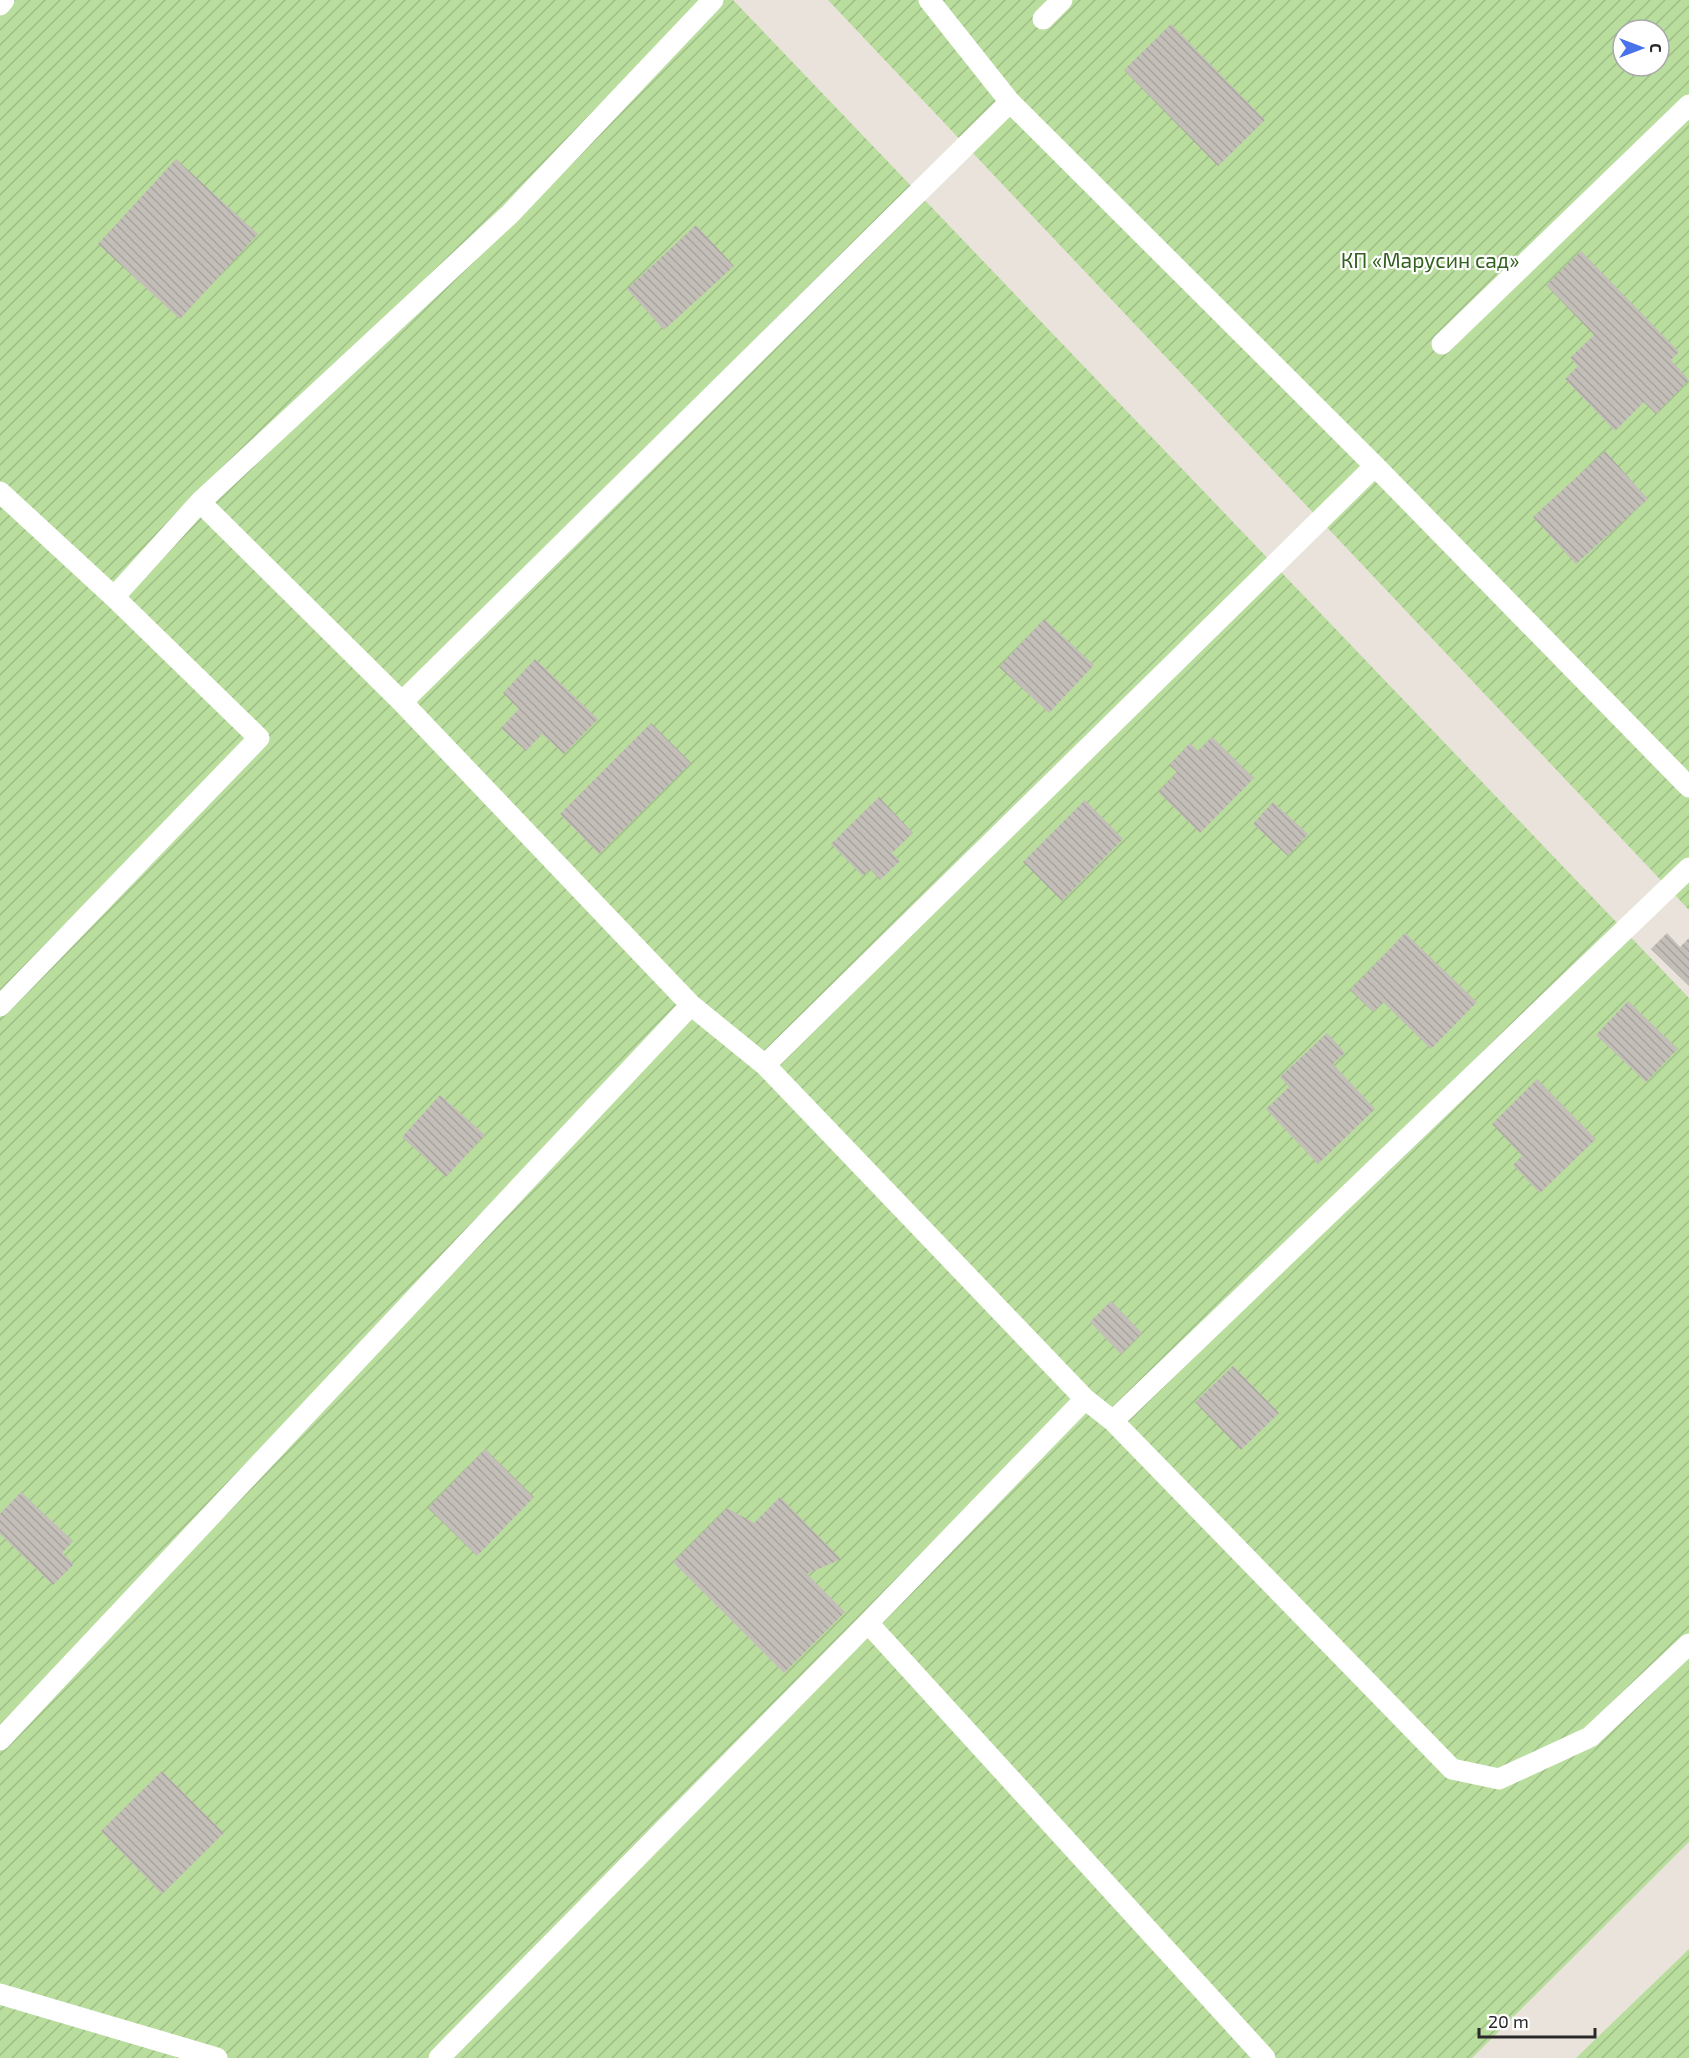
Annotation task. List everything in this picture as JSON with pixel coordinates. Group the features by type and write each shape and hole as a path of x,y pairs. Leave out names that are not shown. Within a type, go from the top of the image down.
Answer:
{"lane":[{"path":"0,5 4,0"},
{"path":"114,597 200,502 510,214 713,0"},
{"path":"929,0 1010,102 1375,466 1689,787"},
{"path":"1043,19 1062,0"},
{"path":"402,702 1010,102"},
{"path":"1442,344 1689,105"},
{"path":"765,1065 1375,466"},
{"path":"0,492 114,597 259,738 0,1006"},
{"path":"200,502 402,702 691,1005 765,1065 1085,1399 1113,1421 1452,1769 1499,1779 1590,1737 1689,1644"},
{"path":"1113,1421 1689,868"},
{"path":"0,1740 691,1005"},
{"path":"439,2058 868,1623 1085,1399"},
{"path":"868,1623 1264,2058"},
{"path":"0,1994 217,2058"}],"green space":[{"path":"0,0 733,0 1689,998 1689,1842 1472,2058 0,2058"},
{"name":"КП «Марусин сад»","path":"828,0 1689,0 1689,910"},
{"path":"1689,1949 1689,2058 1576,2058"}],"building":[{"path":"1171,24 1265,120 1218,166 1124,70"},
{"path":"176,159 258,234 180,319 98,244"},
{"path":"696,225 734,266 664,330 627,289"},
{"path":"1581,251 1679,352 1671,360 1689,380 1656,414 1644,402 1615,431 1565,379 1578,366 1570,358 1594,335 1546,285"},
{"path":"1605,451 1648,499 1576,564 1533,517"},
{"path":"1044,619 1094,665 1049,713 999,667"},
{"path":"535,659 598,719 564,754 542,734 526,751 501,728 519,709 503,693"},
{"path":"651,723 691,763 599,854 560,814"},
{"path":"1212,737 1254,778 1200,833 1158,792 1177,772 1169,765 1190,743 1198,751"},
{"path":"879,797 913,833 892,853 900,861 880,880 870,869 863,876 831,844"},
{"path":"1085,800 1123,839 1062,901 1023,862"},
{"path":"1273,802 1308,834 1288,856 1253,824"},
{"path":"1405,933 1477,1002 1431,1049 1383,1002 1373,1012 1350,990"},
{"path":"1667,933 1680,947 1689,938 1689,986 1651,949"},
{"path":"1628,1001 1678,1049 1646,1082 1596,1035"},
{"path":"1327,1033 1345,1053 1333,1064 1375,1109 1318,1164 1266,1109 1289,1087 1280,1077"},
{"path":"1537,1079 1596,1139 1540,1193 1513,1165 1522,1156 1492,1124"},
{"path":"440,1095 485,1135 446,1177 402,1137"},
{"path":"1111,1301 1142,1333 1121,1354 1090,1322"},
{"path":"1233,1366 1279,1413 1241,1450 1195,1402"},
{"path":"485,1449 534,1497 477,1556 428,1508"},
{"path":"21,1492 73,1541 62,1553 74,1564 53,1585 0,1534 0,1514"},
{"path":"780,1497 841,1559 807,1574 845,1612 784,1673 673,1562 727,1508 754,1523"},
{"path":"162,1771 224,1833 162,1894 101,1831"}]}
